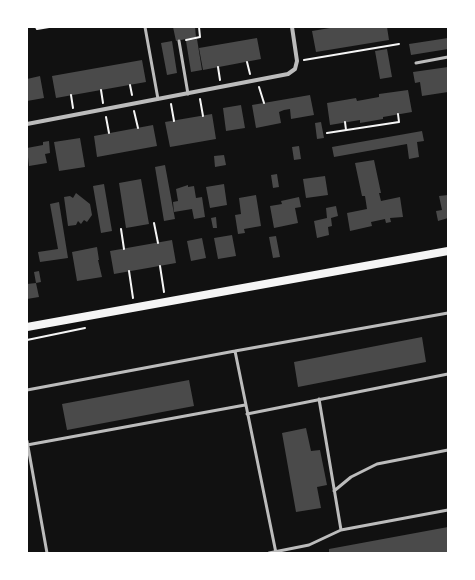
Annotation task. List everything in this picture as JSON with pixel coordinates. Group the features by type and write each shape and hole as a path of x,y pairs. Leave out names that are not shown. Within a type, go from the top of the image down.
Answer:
{"main road":[{"path":"27,327 448,251"}],"street":[{"path":"27,124 258,81 288,74 295,69 297,62 292,27"}],"lane":[{"path":"145,27 158,99"},
{"path":"179,41 188,94"},
{"path":"416,63 448,57"},
{"path":"27,390 448,313"},
{"path":"235,351 276,552"},
{"path":"247,414 448,374"},
{"path":"319,399 341,530"},
{"path":"47,553 27,443 245,405"},
{"path":"334,491 358,473 376,464 448,450"},
{"path":"269,553 309,545 341,530 448,510"}],"path":[{"path":"36,27 37,29 49,27"},
{"path":"179,41 200,37 199,27"},
{"path":"297,62 399,44"},
{"path":"218,67 221,88"},
{"path":"258,81 264,103"},
{"path":"130,85 138,128"},
{"path":"101,90 109,133"},
{"path":"199,92 203,116"},
{"path":"71,95 74,116"},
{"path":"170,97 174,120"},
{"path":"327,133 399,122 398,114"},
{"path":"372,121 372,126"},
{"path":"345,122 346,130"},
{"path":"154,223 158,243"},
{"path":"121,229 124,249"},
{"path":"160,266 164,293"},
{"path":"129,272 134,299"}],"building":[{"path":"173,27 195,27 196,37 176,41"},
{"path":"336,27 387,27 389,40 316,52 312,31"},
{"path":"257,38 261,59 203,70 199,48"},
{"path":"448,38 448,49 411,55 409,44"},
{"path":"197,39 202,70 191,72 186,41"},
{"path":"172,41 177,73 167,75 161,43"},
{"path":"387,49 392,77 380,79 375,51"},
{"path":"142,60 146,82 56,98 52,76"},
{"path":"448,67 448,92 422,96 420,82 415,83 413,72"},
{"path":"40,76 44,98 27,101 27,79"},
{"path":"408,90 412,112 360,123 360,120 330,125 327,103 356,98 357,101 379,97 379,94"},
{"path":"310,95 314,115 291,119 290,109 284,110 279,112 281,123 256,128 252,105"},
{"path":"241,105 245,128 226,131 223,108"},
{"path":"212,114 216,139 170,147 165,122"},
{"path":"321,122 324,138 317,139 315,123"},
{"path":"153,125 157,146 97,157 94,136"},
{"path":"422,131 424,141 417,142 419,157 409,159 407,144 334,157 332,147"},
{"path":"80,138 85,167 59,171 54,142"},
{"path":"49,141 50,153 45,154 47,163 29,166 27,148 43,145 43,142"},
{"path":"299,146 301,159 294,160 292,147"},
{"path":"224,155 226,165 215,167 214,156"},
{"path":"374,160 381,193 379,193 381,201 400,197 403,217 390,218 391,222 386,223 385,219 371,222 372,226 350,231 347,213 367,209 365,196 362,196 355,163"},
{"path":"165,165 175,219 164,221 155,167"},
{"path":"277,174 279,187 273,188 271,175"},
{"path":"325,176 328,195 306,198 303,179"},
{"path":"141,179 149,224 126,228 119,183"},
{"path":"104,184 112,231 101,233 93,186"},
{"path":"224,184 227,205 210,208 206,187"},
{"path":"188,185 188,187 194,186 196,198 202,197 205,217 194,219 192,209 174,212 173,202 178,201 176,189"},
{"path":"76,193 90,204 92,215 87,222 84,220 81,224 78,221 76,225 68,226 64,197 70,196 73,198"},
{"path":"256,195 261,226 244,229 245,233 238,234 235,215 241,214 239,198"},
{"path":"448,195 448,218 438,221 436,211 442,210 439,196"},
{"path":"299,197 301,207 295,208 298,223 274,228 270,206 282,204 281,201"},
{"path":"59,202 68,258 40,262 38,252 58,249 50,204"},
{"path":"336,206 338,216 331,218 332,226 328,227 329,235 317,238 314,221 327,218 326,208"},
{"path":"216,217 217,228 213,228 211,218"},
{"path":"232,235 236,256 218,259 214,238"},
{"path":"276,236 280,257 273,258 269,237"},
{"path":"202,238 206,258 191,261 187,241"},
{"path":"172,240 176,263 114,274 110,251"},
{"path":"97,247 102,277 77,281 72,252"},
{"path":"39,271 41,282 36,283 34,272"},
{"path":"36,283 39,297 27,299 27,284"},
{"path":"422,337 426,362 298,387 294,362"},
{"path":"189,380 194,406 67,430 62,404"},
{"path":"306,428 311,451 320,450 327,485 317,487 321,508 296,512 282,433"},
{"path":"448,527 448,553 329,553 329,549"}]}
